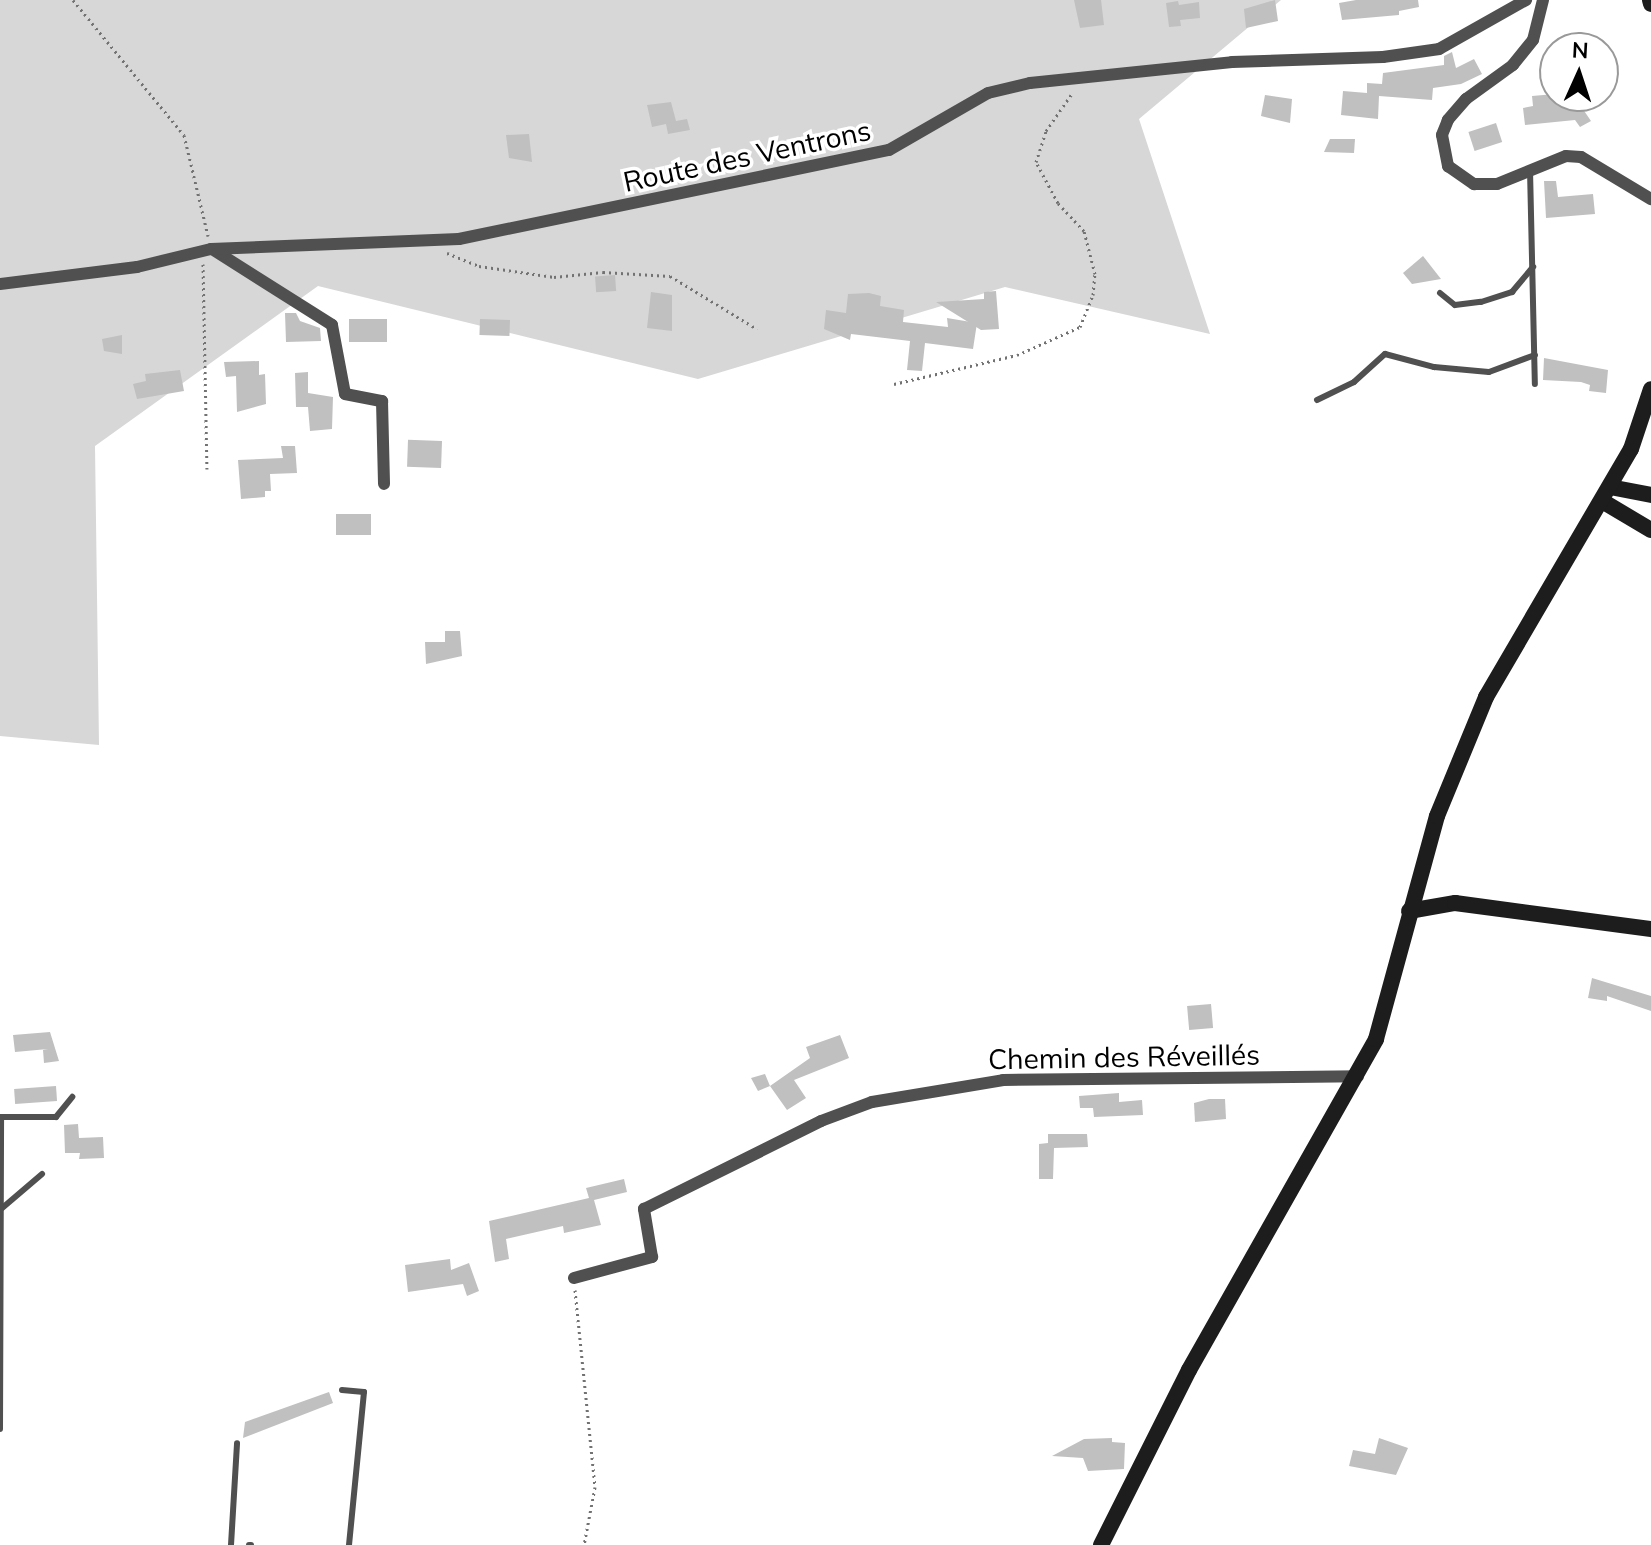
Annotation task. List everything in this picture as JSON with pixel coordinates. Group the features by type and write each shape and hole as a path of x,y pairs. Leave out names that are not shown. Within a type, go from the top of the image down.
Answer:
{"main road":[{"path":"1101,1545 1189,1370 1358,1076 1376,1039 1437,816 1486,697 1647,426 1651,389"},
{"path":"1606,494 1651,495"},
{"path":"1606,494 1651,530"},
{"path":"1409,911 1455,903 1651,929"}],"street":[{"name":"Route des Ventrons","path":"0,284 137,267 211,249 459,239 753,181 889,150 988,93 1084,75 1439,49 1483,29 1526,0"},
{"path":"1543,0 1533,40 1513,65 1466,99 1442,135 1448,166 1474,184 1497,184 1566,156 1581,157 1651,199"},
{"path":"211,249 332,325 345,394 382,401 384,484"},
{"name":"Chemin des Réveillés","path":"574,1278 652,1257 644,1209 821,1121 872,1102 1003,1080 1358,1076"}],"lane":[{"path":"1530,170 1535,384"},
{"path":"1440,293 1455,305 1481,302 1512,292 1533,267"},
{"path":"1317,400 1354,382 1385,354 1434,367 1489,372 1535,355"},
{"path":"0,1429 1,1117 56,1117 72,1097"},
{"path":"1,1209 42,1174"},
{"path":"342,1390 364,1392 349,1545"},
{"path":"231,1545 237,1443"}],"path":[{"path":"73,0 184,135 211,249 203,261 207,469"},
{"path":"894,384 1017,355 1080,327 1093,295 1092,260 1084,231 1058,203 1036,162 1046,131 1084,75"},
{"path":"440,250 479,266 554,277 603,272 670,276 757,329"},
{"path":"574,1278 595,1487 584,1545"}],"shaded area":[{"path":"0,0 1281,0 1139,119 1210,334 1005,287 698,379 318,286 95,446 99,745 0,736"}],"building":[{"path":"1074,0 1101,0 1104,25 1080,28"},
{"path":"1275,0 1278,21 1246,28 1244,9"},
{"path":"1418,0 1419,7 1399,11 1399,15 1342,20 1339,3"},
{"path":"1178,1 1179,5 1199,2 1200,18 1180,20 1181,26 1169,27 1166,3"},
{"path":"1452,52 1456,68 1474,59 1482,74 1461,84 1433,88 1432,100 1379,96 1378,119 1341,115 1343,91 1367,93 1367,83 1382,84 1383,73 1444,65 1444,56"},
{"path":"1265,95 1292,99 1290,123 1261,116"},
{"path":"1539,95 1539,112 1585,112 1591,121 1580,127 1575,120 1525,125 1523,108 1533,106 1532,96"},
{"path":"671,102 676,121 687,119 690,130 668,134 666,124 652,127 647,105"},
{"path":"1496,123 1502,142 1475,151 1468,132"},
{"path":"529,134 532,162 509,158 506,135"},
{"path":"1330,139 1355,139 1354,153 1324,152"},
{"path":"1544,181 1556,181 1558,197 1593,194 1595,214 1546,218"},
{"path":"1423,256 1441,279 1412,284 1403,273"},
{"path":"615,275 616,291 596,292 595,276"},
{"path":"996,291 999,329 981,330 936,302 984,299 984,292"},
{"path":"651,292 672,295 672,331 647,328"},
{"path":"848,294 881,296 880,306 904,310 903,322 948,327 947,318 977,323 973,349 925,343 922,371 907,370 910,341 851,334 850,340 824,329 826,310 846,313"},
{"path":"285,313 296,313 300,321 320,328 321,341 286,342"},
{"path":"349,319 387,319 387,342 349,342"},
{"path":"480,319 510,320 509,336 479,335"},
{"path":"122,335 122,354 104,351 102,339"},
{"path":"1544,358 1608,370 1606,393 1589,391 1590,385 1581,382 1543,380"},
{"path":"259,361 259,375 265,374 266,404 237,412 236,376 226,377 224,362"},
{"path":"180,370 184,391 137,399 133,384 146,381 145,374"},
{"path":"308,372 308,393 333,397 332,429 310,431 308,407 296,407 295,373"},
{"path":"408,440 442,441 441,468 407,467"},
{"path":"281,446 295,446 297,473 270,474 271,491 265,491 265,497 241,499 238,460 283,458"},
{"path":"336,514 371,514 371,535 336,535"},
{"path":"445,631 460,631 462,656 426,664 425,642 445,642"},
{"path":"1592,978 1651,996 1651,1011 1607,996 1607,1001 1588,998"},
{"path":"1211,1004 1213,1028 1189,1030 1187,1006"},
{"path":"50,1032 59,1061 44,1063 43,1050 48,1049 15,1052 13,1035"},
{"path":"840,1035 849,1058 794,1080 806,1098 787,1110 770,1086 810,1058 806,1047"},
{"path":"765,1074 770,1086 758,1091 751,1078"},
{"path":"56,1086 57,1101 15,1104 14,1089"},
{"path":"1119,1093 1119,1102 1142,1100 1143,1115 1094,1117 1093,1108 1080,1108 1079,1096"},
{"path":"1225,1099 1226,1119 1195,1122 1194,1103"},
{"path":"78,1124 79,1138 103,1137 104,1158 79,1159 80,1153 65,1153 64,1125"},
{"path":"1048,1134 1087,1134 1088,1147 1054,1148 1053,1179 1039,1179 1039,1144 1048,1143"},
{"path":"624,1179 627,1192 594,1200 601,1225 564,1233 563,1226 506,1239 509,1259 495,1262 489,1221 589,1198 586,1188"},
{"path":"450,1259 451,1270 469,1263 479,1291 467,1296 463,1284 408,1292 405,1265"},
{"path":"329,1392 333,1403 243,1438 245,1422"},
{"path":"1112,1438 1112,1442 1125,1443 1124,1469 1088,1471 1083,1458 1052,1456 1084,1439"},
{"path":"1379,1438 1408,1448 1396,1475 1349,1466 1353,1450 1375,1454"}]}
